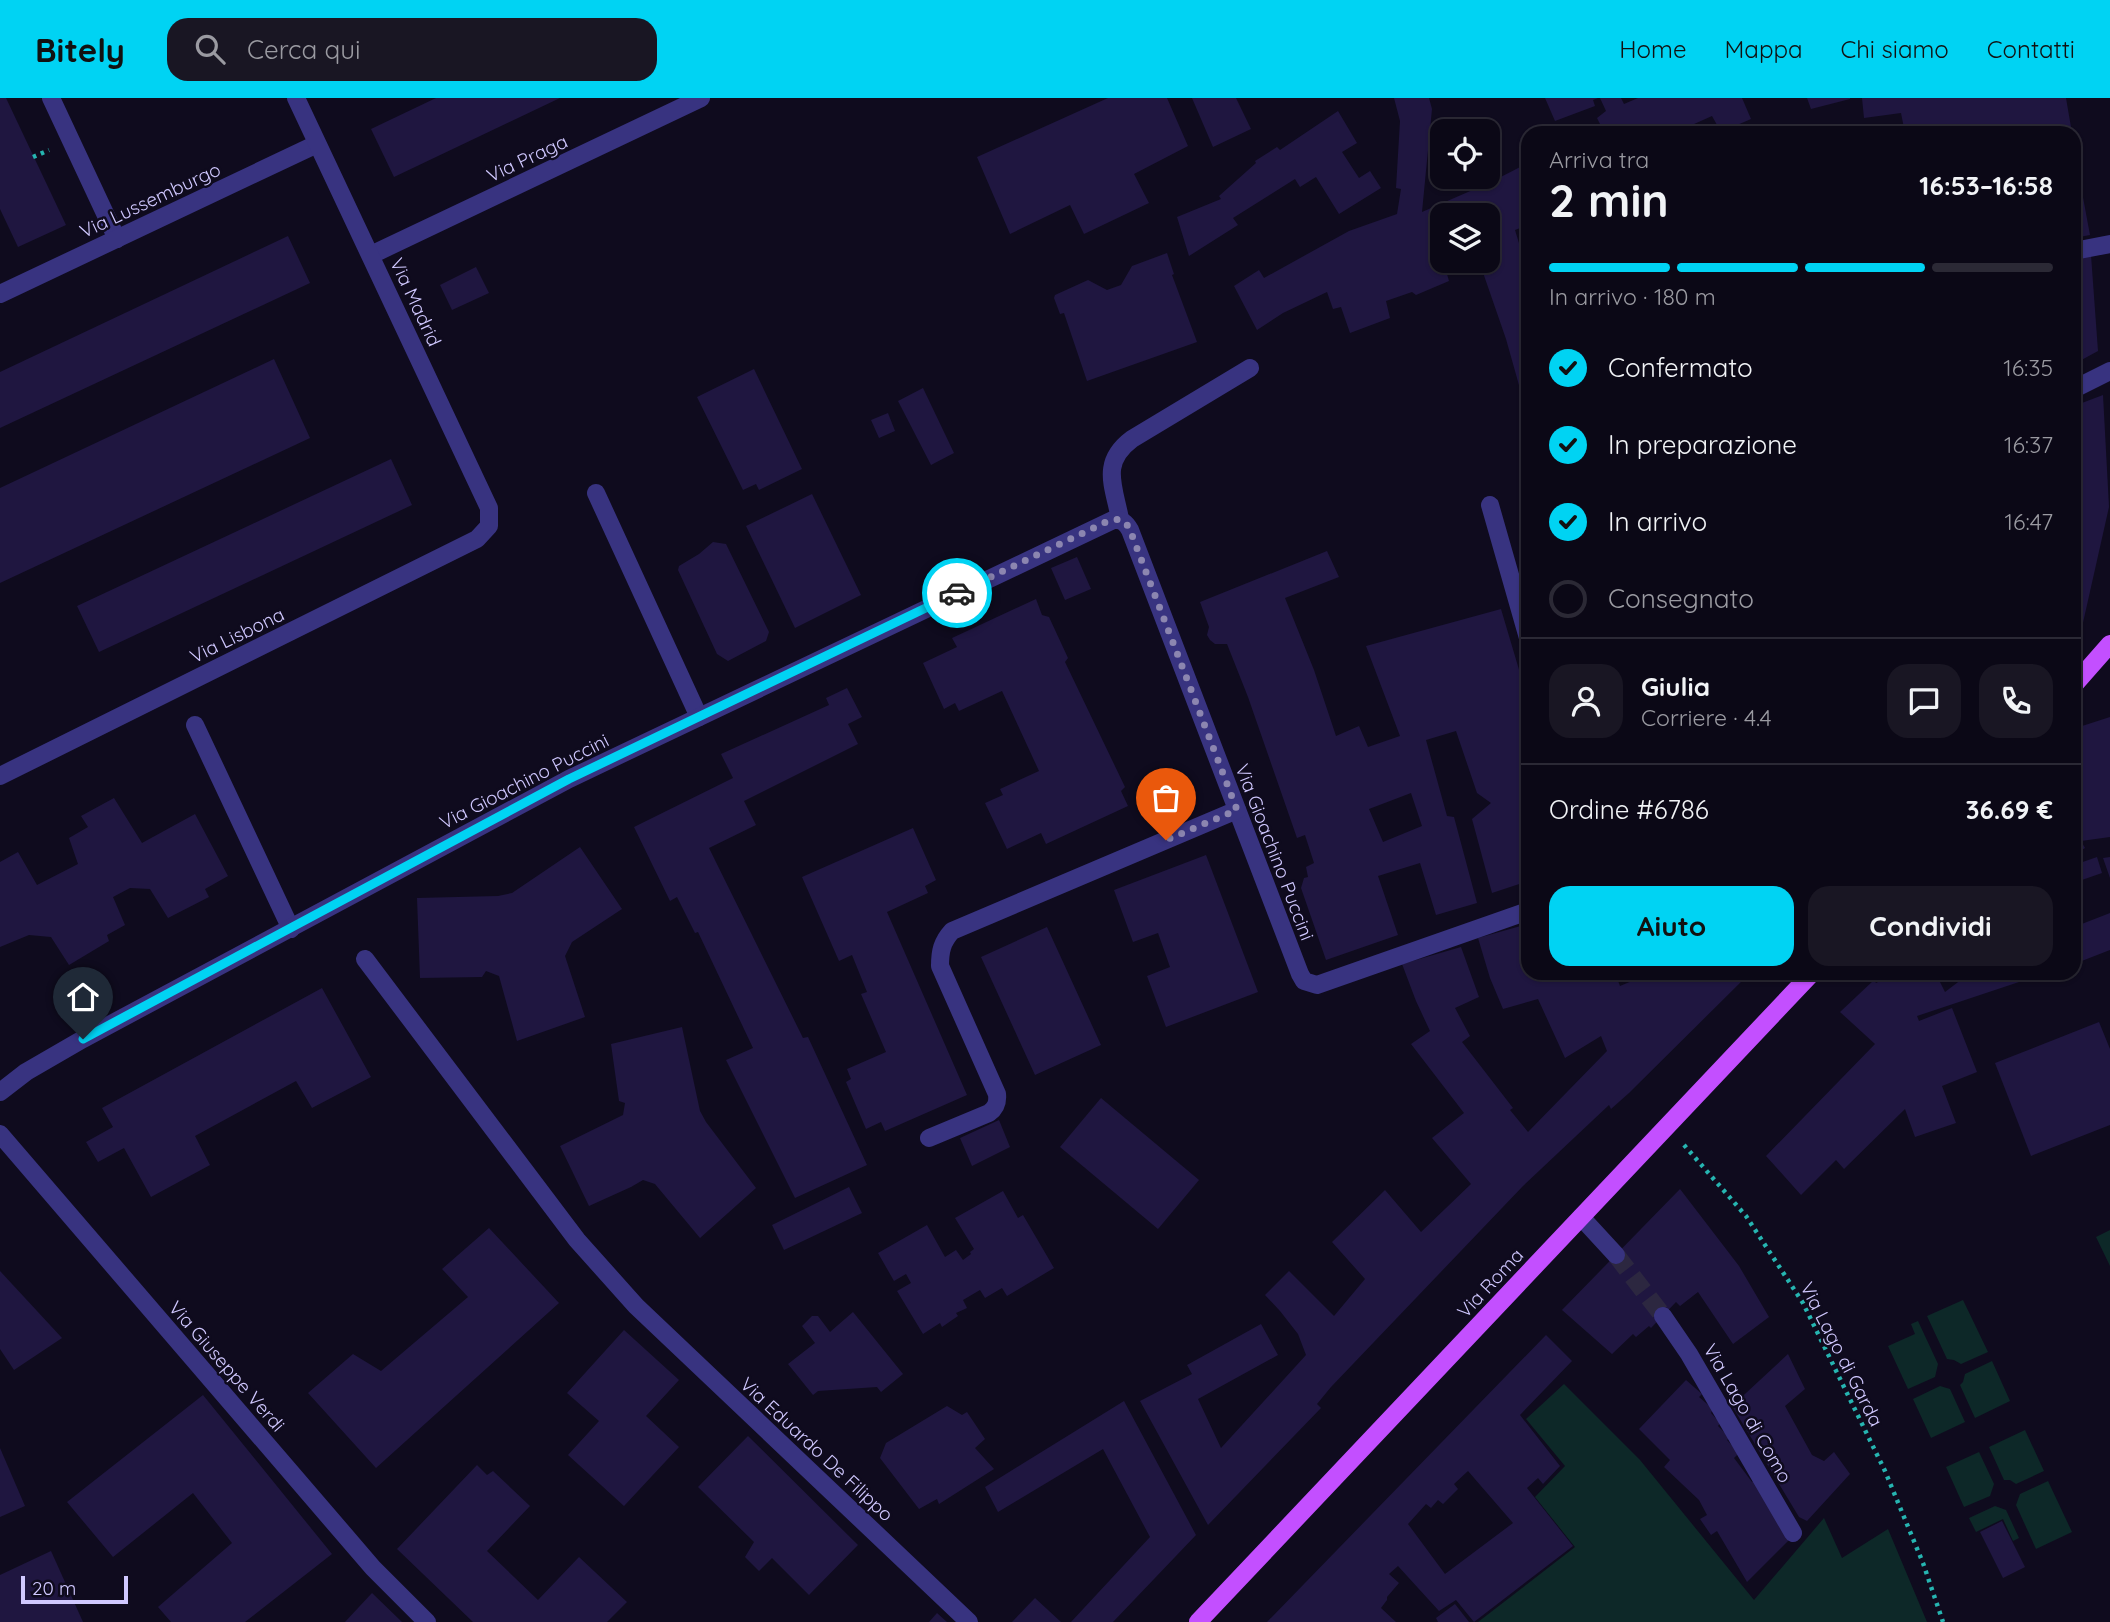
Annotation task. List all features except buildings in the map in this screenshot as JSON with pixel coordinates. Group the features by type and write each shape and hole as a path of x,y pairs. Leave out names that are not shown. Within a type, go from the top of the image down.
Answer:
{"main road":[{"path":"2081,677 2110,644"},
{"name":"Via Roma","path":"1198,1622 1805,980"}],"street":[{"path":"51,98 117,239"},
{"name":"Via Madrid","path":"296,98 489,508 489,526"},
{"name":"Via Praga","path":"371,256 701,98"},
{"name":"Via Lussemburgo","path":"0,293 317,144"},
{"path":"2081,250 2110,244"},
{"name":"Via Gioachino Puccini","path":"1119,519 1111,469 1117,452 1132,439 1250,368"},
{"path":"2081,386 2110,371"},
{"path":"596,493 699,717"},
{"path":"1490,505 1521,614"},
{"name":"Via Gioachino Puccini","path":"0,1092 26,1072 83,1039 569,779 1106,522 1119,519 1126,523 1130,530 1304,981 1317,985 1521,913"},
{"name":"Via Lisbona","path":"0,776 477,539 489,526"},
{"path":"195,725 291,929"},
{"path":"929,1138 989,1112 994,1109 998,1100 940,966 943,942 948,936 953,931 1237,810"},
{"name":"Via Eduardo De Filippo","path":"365,959 576,1240 636,1306 969,1622"},
{"name":"Via Giuseppe Verdi","path":"0,1134 373,1568 427,1622"},
{"path":"1581,1217 1616,1255"},
{"name":"Via Lago di Como","path":"1662,1317 1689,1354 1793,1533"}],"path":[{"name":"Via Lago di Garda","path":"1667,1126 1746,1216 1803,1303 1885,1471 1923,1563 1943,1622"}],"green space":[{"path":"2110,1230 2110,1266 2096,1237"},
{"path":"1963,1300 1988,1352 1961,1364 1947,1359 1927,1316"},
{"path":"1918,1321 1938,1364 1935,1377 1908,1389 1888,1346 1915,1334 1911,1324"},
{"path":"1992,1361 2010,1401 1975,1418 1960,1385 1965,1374"},
{"path":"1564,1384 1640,1460 1754,1600 1824,1518 1842,1558 1888,1529 1927,1622 1478,1622 1575,1547 1535,1497 1565,1466 1526,1419"},
{"path":"1940,1386 1950,1389 1965,1422 1931,1438 1913,1399"},
{"path":"2025,1430 2044,1471 2016,1484 2004,1480 1989,1447"},
{"path":"1979,1452 1994,1484 1990,1496 1964,1507 1946,1467"},
{"path":"2048,1481 2072,1532 2036,1549 2016,1505 2020,1494"},
{"path":"1995,1506 2006,1510 2019,1538 2013,1541 2003,1519 1976,1532 1969,1518"}],"tunnel":[{"path":"1616,1255 1663,1316"}],"way so far":[{"path":"957,593 1106,522 1119,519 1126,523 1237,810 1166,840"}],"route":[{"path":"83,1039 569,779 957,593"}]}
